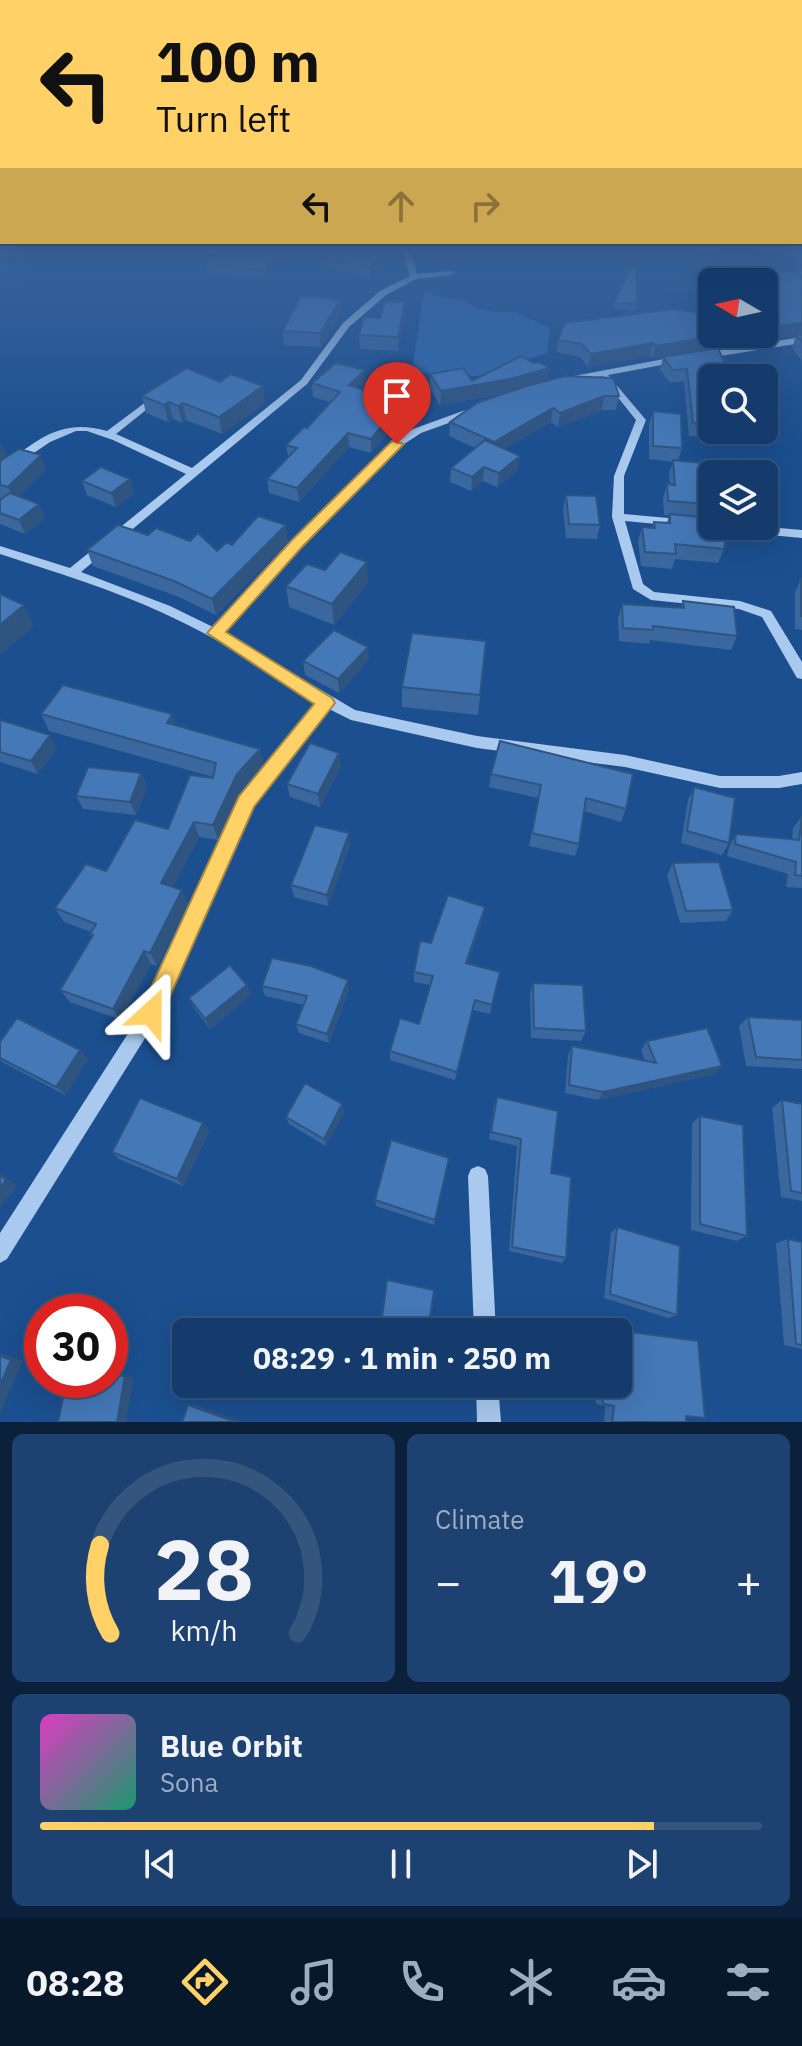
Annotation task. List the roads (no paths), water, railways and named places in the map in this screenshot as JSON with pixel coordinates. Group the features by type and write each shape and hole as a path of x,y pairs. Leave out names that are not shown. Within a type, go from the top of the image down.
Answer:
{"street":[{"path":"72,573 304,382 346,325 357,315"},
{"path":"551,384 602,372 802,340"},
{"path":"602,372 641,420 619,476 618,517 637,586 651,596 740,605 767,614 802,674"},
{"path":"108,435 170,386"},
{"path":"215,633 297,544 397,444 417,431 484,407"},
{"path":"0,473 41,444 75,428 90,428 193,473"},
{"path":"618,517 698,524"},
{"path":"778,532 802,534"},
{"path":"0,550 72,573 166,609 215,633 326,703 351,715 477,742 625,761 720,782 779,782 802,778"},
{"path":"0,1252 151,1013 246,802 326,703"},
{"path":"478,1176 484,1318"},
{"path":"488,1398 489,1422"}]}
